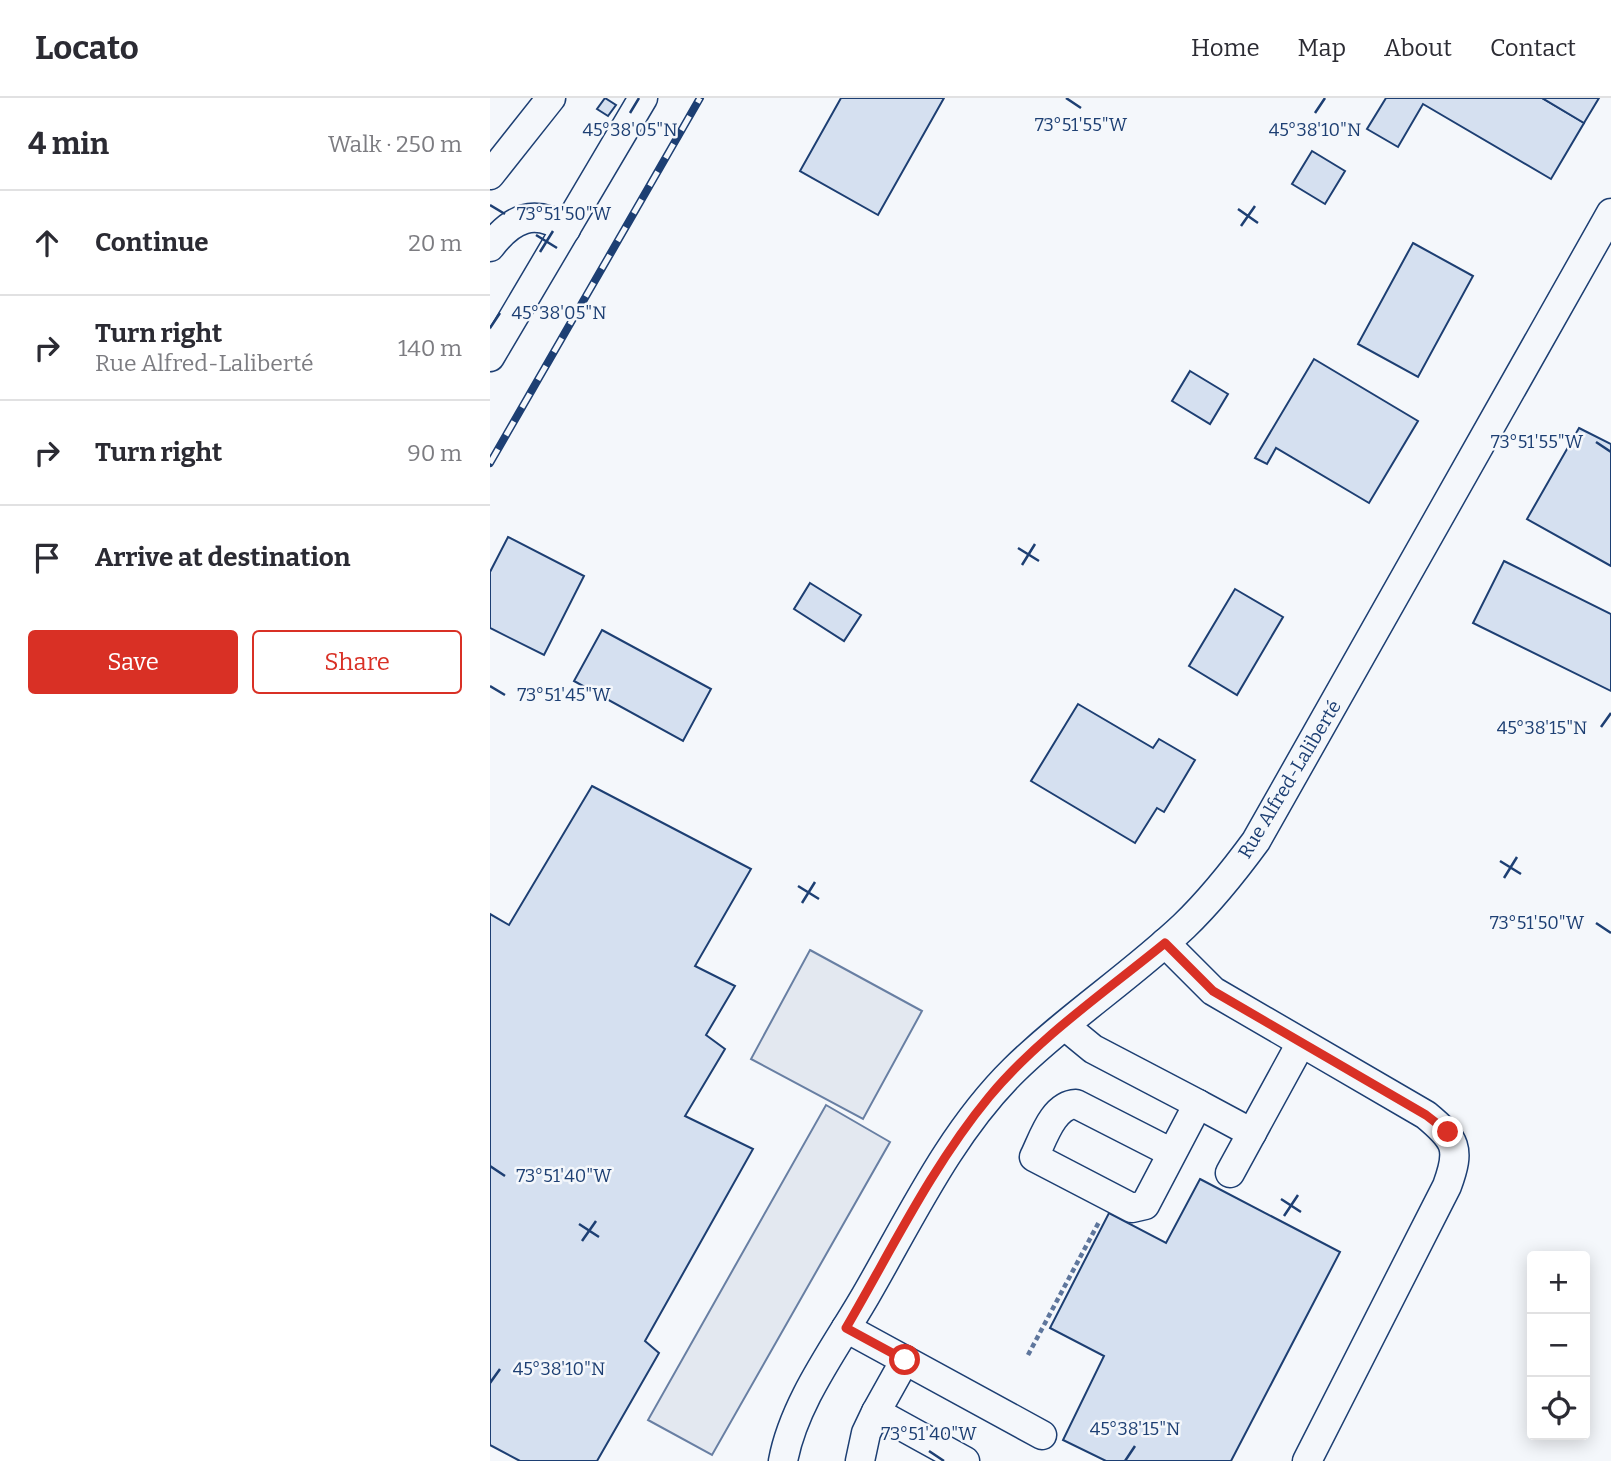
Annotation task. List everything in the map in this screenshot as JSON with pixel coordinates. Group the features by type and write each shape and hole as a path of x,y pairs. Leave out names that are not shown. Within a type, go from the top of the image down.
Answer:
{"street":[{"path":"490,175 551,98"},
{"path":"494,341 566,229 643,98"},
{"name":"Rue Alfred-Laliberté","path":"783,1461 802,1407 944,1160 976,1114 1014,1070 1198,912 1239,863 1287,790 1611,213"},
{"path":"490,247 508,227 529,217 550,219 566,229"},
{"path":"1165,943 1213,991 1426,1115 1448,1132 1456,1149 1454,1168 1447,1186 1307,1461"},
{"path":"1065,1026 1093,1049 1252,1133"},
{"path":"1230,1173 1301,1043"},
{"path":"1172,1153 1076,1104 1066,1104 1059,1111 1034,1157 1132,1208 1145,1205 1198,1104"},
{"path":"846,1328 1042,1435"},
{"path":"860,1461 864,1440 876,1412 905,1360"},
{"path":"876,1412 965,1461"}],"path":[{"path":"1028,1355 1093,1240 1098,1225"}],"shaded area":[{"path":"810,950 922,1011 863,1119 751,1059"},
{"path":"826,1105 890,1142 712,1455 648,1420"}],"building":[{"path":"605,98 616,105 608,116 597,109"},
{"path":"841,98 944,98 878,215 800,171"},
{"path":"1386,98 1542,98 1584,123 1551,179 1423,104 1398,147 1367,129"},
{"path":"1542,98 1599,98 1584,123"},
{"path":"1312,151 1345,171 1325,204 1292,184"},
{"path":"1413,243 1473,276 1418,377 1358,344"},
{"path":"1314,359 1418,421 1369,503 1276,448 1267,464 1255,458"},
{"path":"1190,371 1228,394 1210,424 1172,401"},
{"path":"1579,428 1611,444 1611,566 1527,519"},
{"path":"508,537 584,576 544,655 490,628 490,572"},
{"path":"1504,561 1611,614 1611,691 1473,623"},
{"path":"810,583 861,615 844,641 794,609"},
{"path":"1235,589 1283,617 1237,695 1189,666"},
{"path":"602,630 711,689 683,741 574,681"},
{"path":"1078,704 1153,748 1159,739 1195,760 1164,812 1157,808 1135,843 1031,781"},
{"path":"592,786 751,869 695,966 735,986 706,1035 725,1049 685,1116 753,1149 645,1341 659,1353 597,1461 520,1461 490,1445 490,914 509,925"},
{"path":"1200,1179 1340,1252 1231,1461 1106,1461 1063,1440 1104,1356 1050,1328 1109,1213 1166,1243"}],"railway":[{"path":"490,463 700,98"}],"route":[{"path":"905,1360 846,1328 944,1160 976,1114 1014,1070 1165,943 1213,991 1426,1115 1448,1132"}]}
